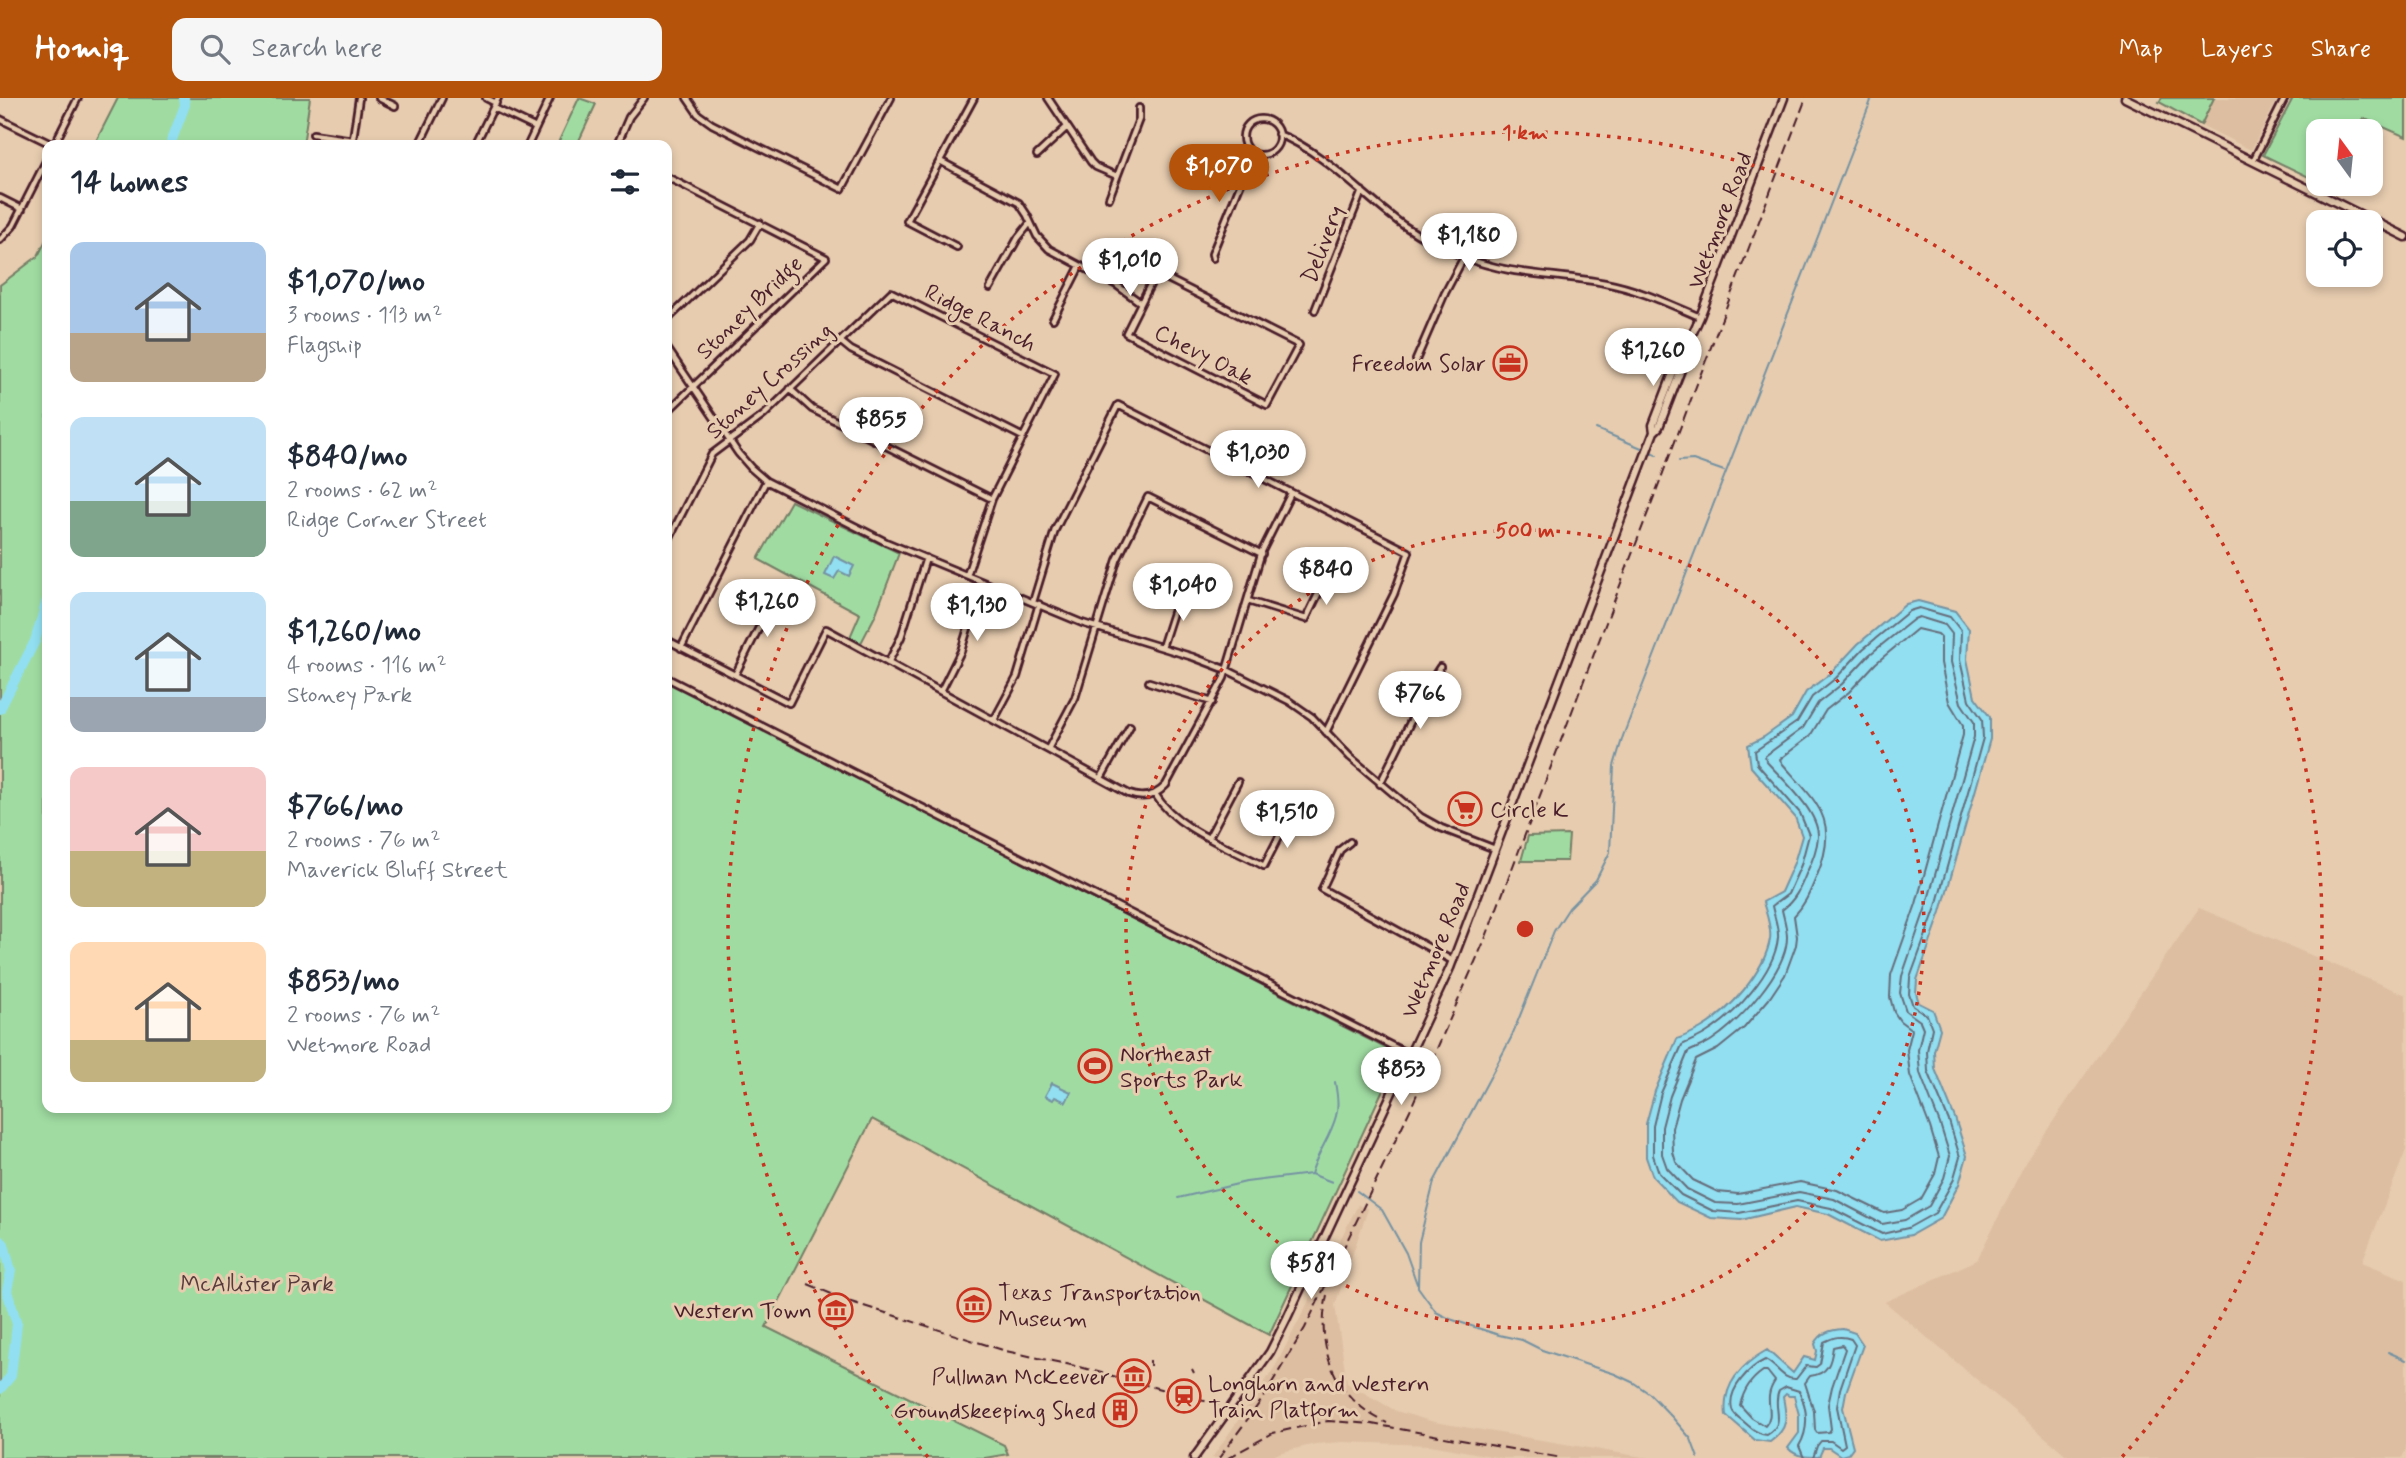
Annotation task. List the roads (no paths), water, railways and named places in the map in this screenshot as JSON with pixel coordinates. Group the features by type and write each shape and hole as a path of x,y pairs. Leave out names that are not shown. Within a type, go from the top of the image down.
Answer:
{"main road":[{"name":"Wetmore Road","path":"1194,1457 1270,1352 1311,1270 1453,961 1654,432 1659,427 1684,362 1683,354 1700,317 1784,98"},
{"path":"2125,98 2406,237"}],"street":[{"path":"56,140 78,98"},
{"path":"353,140 359,98"},
{"path":"379,98 395,106"},
{"path":"421,140 442,98"},
{"path":"486,98 536,128"},
{"path":"530,140 550,98"},
{"path":"619,140 629,117 644,98"},
{"path":"688,98 698,114 712,124 842,189 891,98"},
{"path":"957,247 906,221 974,98"},
{"path":"1048,98 1091,162 1117,177"},
{"path":"2253,161 2285,98"},
{"path":"478,140 496,103"},
{"path":"1109,198 1139,119 1139,108"},
{"path":"0,119 43,140"},
{"path":"1278,134 1277,145 1264,155 1253,153 1245,146 1243,136 1250,123 1260,120 1270,122 1278,134 1295,142 1333,168 1403,225 1464,257 1518,272 1618,286 1700,317"},
{"path":"1037,155 1067,127"},
{"path":"313,134 340,140"},
{"path":"1213,258 1212,254 1253,153"},
{"path":"940,162 1018,203 1037,236 1049,249 1115,284 1141,303"},
{"path":"0,240 13,226 42,169"},
{"path":"672,179 760,223 750,240 672,315"},
{"name":"Delivery","path":"1315,310 1362,191"},
{"path":"0,198 22,209"},
{"name":"Stoney Bridge","path":"672,407 826,258 760,223"},
{"path":"990,288 1018,238 1030,223"},
{"path":"1416,360 1464,257"},
{"path":"1053,319 1080,266"},
{"name":"Chevy Oak","path":"1156,273 1299,345 1267,405 1126,334 1141,303 1156,273"},
{"name":"Stoney Crossing","path":"672,533 708,460 750,427 891,292"},
{"name":"Ridge Ranch","path":"891,292 1055,374 1024,437"},
{"path":"840,341 851,350 1024,437 992,499 967,575"},
{"path":"672,355 744,460 766,481 886,542 1097,628 1227,670 1289,701 1312,717 1380,784 1432,824 1495,849"},
{"path":"790,389 812,409 992,499"},
{"path":"994,720 1017,677 1055,530 1118,405 1409,552 1394,594 1326,732"},
{"path":"681,648 766,481"},
{"path":"672,643 789,703 827,629 1132,795 1145,797 1155,794 1171,778 1212,702 1227,670 1262,554 1291,492"},
{"path":"1048,750 1075,698 1117,560 1148,497 1262,554"},
{"path":"888,663 901,636 926,558"},
{"path":"942,691 961,651 982,582"},
{"path":"1248,601 1307,619 1323,584"},
{"path":"1162,647 1180,591"},
{"path":"735,675 777,592"},
{"path":"1380,784 1440,667"},
{"path":"672,681 1410,1055"},
{"path":"1149,682 1212,702"},
{"path":"1101,778 1130,726"},
{"path":"1209,836 1238,782"},
{"path":"1155,794 1170,814 1265,866 1286,823"},
{"path":"1350,842 1340,850 1322,889 1453,961"}],"water":[{"path":"834,556 854,566 849,576 839,571 834,579 825,575"},
{"path":"1918,601 1955,611 1969,629 1967,659 1975,697 1990,717 1990,739 1941,912 1917,980 1916,993 1919,1003 1933,1010 1940,1029 1934,1051 1935,1069 1967,1156 1959,1184 1941,1218 1911,1235 1880,1241 1828,1214 1796,1207 1741,1220 1711,1218 1677,1202 1653,1177 1646,1157 1646,1124 1655,1091 1677,1039 1701,1028 1723,1012 1744,990 1761,964 1770,939 1763,902 1781,892 1802,836 1795,817 1751,767 1748,745 1792,717 1806,692 1831,673 1858,644 1906,604"},
{"path":"1052,1083 1071,1092 1066,1102 1045,1096"},
{"path":"1843,1329 1855,1333 1863,1345 1843,1408 1853,1447 1848,1454 1841,1456 1829,1448 1823,1448 1819,1457 1806,1457 1788,1448 1799,1433 1799,1415 1794,1396 1786,1394 1783,1397 1784,1427 1770,1442 1755,1440 1726,1415 1727,1394 1736,1376 1749,1362 1767,1350 1793,1373 1804,1357 1815,1360 1815,1344 1823,1334"}],"waterway":[{"path":"172,140 185,105 184,98"},
{"path":"1698,1458 1691,1439 1650,1394 1634,1383 1542,1350 1522,1340 1499,1335 1436,1312 1418,1287 1419,1242 1434,1182 1511,1038 1554,931 1569,908 1596,880 1610,852 1614,766 1623,736 1872,98"},
{"path":"1596,429 1644,449"},
{"path":"1649,451 1657,455"},
{"path":"1679,461 1693,460 1724,471"},
{"path":"0,709 35,641 42,617"},
{"path":"1311,1174 1336,1116 1338,1104 1335,1082"},
{"path":"1178,1198 1246,1182 1311,1174 1332,1182"},
{"path":"1357,1191 1382,1210 1406,1253 1417,1284"},
{"path":"0,1240 4,1244 11,1271 7,1291 17,1324 11,1376 0,1389"},
{"path":"2388,1352 2406,1360"}],"railway":[{"path":"1219,1458 1261,1401 1305,1328 1410,1110 1486,937 1806,98"},
{"path":"808,1284 848,1301 1006,1351 1080,1367 1219,1405"},
{"path":"1327,1295 1324,1334 1333,1370 1354,1400 1387,1423"},
{"path":"1150,1360 1150,1366"},
{"path":"1192,1369 1194,1373"},
{"path":"1228,1458 1273,1433 1328,1421 1372,1424 1562,1458"}],"place":[{"name":"Freedom Solar","path":"1510,363"},
{"name":"Circle K","path":"1465,809"},
{"name":"Northeast Sports Park","path":"1095,1066"},
{"name":"Texas Transportation Museum","path":"974,1305"},
{"name":"Western Town","path":"836,1310"},
{"name":"Pullman McKeever","path":"1134,1376"},
{"name":"Longhorn and Western Train Platform","path":"1184,1396"},
{"name":"Groundskeeping Shed","path":"1120,1410"}],"park label":[{"name":"McAllister Park","path":"257,1283"}]}
